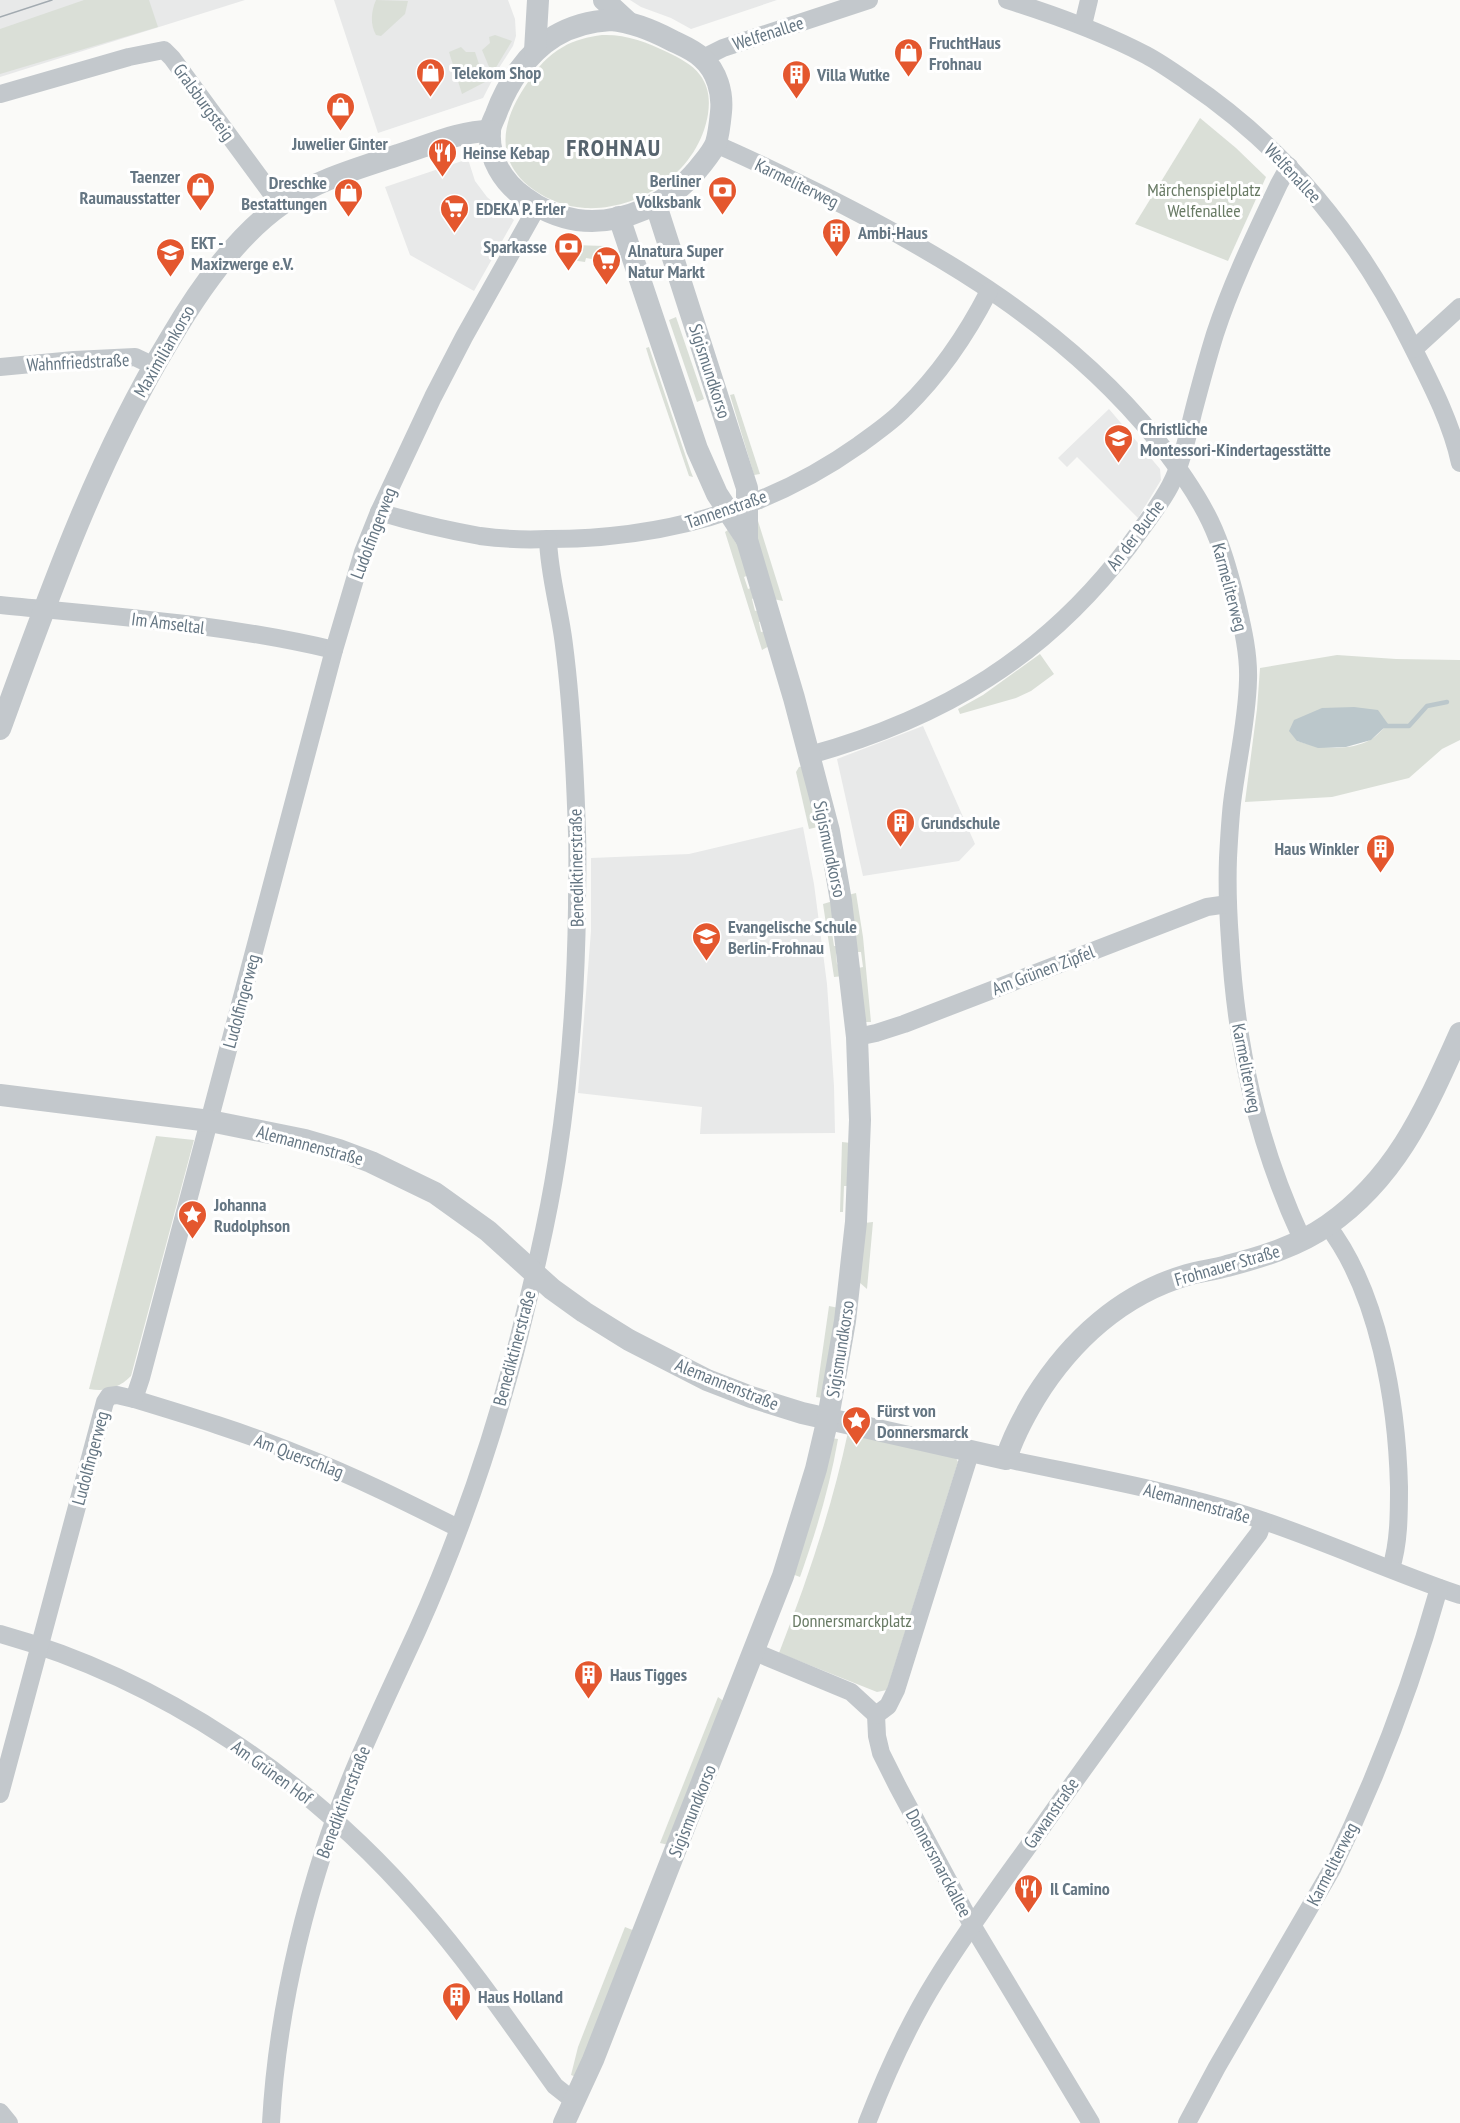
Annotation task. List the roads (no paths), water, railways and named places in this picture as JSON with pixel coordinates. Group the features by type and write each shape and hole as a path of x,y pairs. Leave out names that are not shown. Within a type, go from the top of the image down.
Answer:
{"street":[{"path":"535,51 538,0"},
{"path":"604,0 627,21 659,34 703,58 718,81 721,92 720,124 715,144 691,177 668,198 656,205 619,217 600,220 579,220 537,207 517,192 500,174 493,154 490,131 506,91 516,74 535,51 555,36 575,27 598,21 627,21"},
{"name":"Welfenallee","path":"703,58 723,48 869,0"},
{"name":"Welfenallee","path":"1007,0 1083,25 1148,56 1225,106 1268,144 1312,191 1347,236 1394,308 1437,397 1460,464"},
{"path":"1083,25 1089,0"},
{"name":"Gralsburgsteig","path":"0,94 129,57 164,50 280,205"},
{"name":"Maximiliankorso","path":"0,729 86,501 117,435 189,306 224,258 280,205 309,188 349,172 466,133 490,131"},
{"name":"Karmeliterweg","path":"715,144 855,211 931,253 1033,320 1077,356 1137,416 1178,468 1209,519 1226,559 1243,630 1248,677 1245,722 1232,804 1228,861 1228,904 1238,1028 1256,1113 1282,1196 1302,1239"},
{"name":"An der Buche","path":"810,755 857,742 914,720 1014,662 1084,600 1113,566 1152,515 1178,468 1200,385 1228,299 1289,166"},
{"name":"Sigismundkorso","path":"656,205 747,488 737,509"},
{"name":"Ludolfingerweg","path":"0,1794 105,1402 110,1396 117,1395 134,1399 360,560 379,512 433,397 537,207"},
{"name":"Sigismundkorso","path":"564,2123 629,1968 755,1652 791,1553 816,1469 828,1419 846,1321 856,1222 860,1120 857,1037 842,901 829,831 810,755 737,509 697,449 619,217"},
{"name":"Tannenstraße","path":"379,512 421,524 482,536 548,539 628,536 737,509 801,482 829,466 905,409 961,342 989,291"},
{"path":"1414,349 1460,307"},
{"name":"Wahnfriedstraße","path":"0,367 135,357 154,366"},
{"name":"Benediktinerstraße","path":"270,2123 288,1990 324,1849 377,1715 417,1630 458,1528 485,1452 508,1376 534,1273 557,1160 567,1084 577,950 578,837 568,687 548,539"},
{"name":"Im Amseltal","path":"0,605 148,620 293,641 334,650"},
{"name":"Am Grünen Zipfel","path":"857,1037 876,1034 904,1024 1207,907 1228,904"},
{"name":"Frohnauer Straße","path":"1006,1459 1017,1427 1049,1376 1078,1341 1105,1317 1154,1287 1188,1275 1264,1256 1302,1239 1327,1225 1362,1197 1382,1175 1408,1139 1460,1033"},
{"name":"Alemannenstraße","path":"0,1095 210,1121 305,1140 371,1162 435,1193 462,1211 488,1231 552,1289 585,1312 673,1364 719,1386 828,1419 1162,1492 1263,1521 1460,1595"},
{"path":"1327,1225 1343,1249 1364,1296 1379,1340 1389,1383 1395,1428 1399,1507 1395,1552 1391,1568"},
{"name":"Am Querschlag","path":"134,1399 216,1424 299,1454 381,1489 458,1528"},
{"path":"755,1652 851,1692 876,1715 888,1706 896,1690 971,1450"},
{"name":"Gawanstraße","path":"867,2123 882,2084 905,2037 935,1982 972,1925 1148,1679 1259,1533 1263,1521"},
{"name":"Karmeliterweg","path":"1187,2123 1217,2067 1301,1924 1346,1840 1396,1721 1439,1588"},
{"name":"Am Grünen Hof","path":"0,1634 40,1646 150,1694 204,1724 254,1756 335,1820 422,1908 473,1973 555,2086 574,2101"},
{"name":"Donnersmarckallee","path":"876,1715 881,1753 972,1925 1091,2123"},
{"path":"0,2112 9,2123"}],"waterway":[{"path":"1380,726 1409,726 1427,706 1447,702"}],"tram line":[{"path":"0,17 52,0"}],"place":[{"name":"FruchtHaus Frohnau","path":"908,78"},
{"name":"Telekom Shop","path":"431,98"},
{"name":"Villa Wutke","path":"796,100"},
{"name":"Juwelier Ginter","path":"340,132"},
{"name":"Heinse Kebap","path":"442,178"},
{"name":"Taenzer Raumausstatter","path":"201,212"},
{"name":"Berliner Volksbank","path":"722,216"},
{"name":"Dreschke Bestattungen","path":"348,218"},
{"name":"EDEKA P. Erler","path":"455,234"},
{"name":"Ambi-Haus","path":"837,258"},
{"name":"Sparkasse","path":"568,272"},
{"name":"EKT - Maxizwerge e.V.","path":"170,278"},
{"name":"Alnatura Super Natur Markt","path":"607,286"},
{"name":"Christliche Montessori-Kindertagesstätte","path":"1119,464"},
{"name":"Grundschule","path":"900,848"},
{"name":"Haus Winkler","path":"1380,874"},
{"name":"Evangelische Schule Berlin-Frohnau","path":"707,962"},
{"name":"Johanna Rudolphson","path":"193,1240"},
{"name":"Fürst von Donnersmarck","path":"856,1446"},
{"name":"Haus Tigges","path":"589,1700"},
{"name":"Il Camino","path":"1029,1914"},
{"name":"Haus Holland","path":"457,2022"}],"district":[{"name":"FROHNAU","path":"614,147"}],"park label":[{"name":"Märchenspielplatz Welfenallee","path":"1204,199"},
{"name":"Donnersmarckplatz","path":"852,1620"}]}
